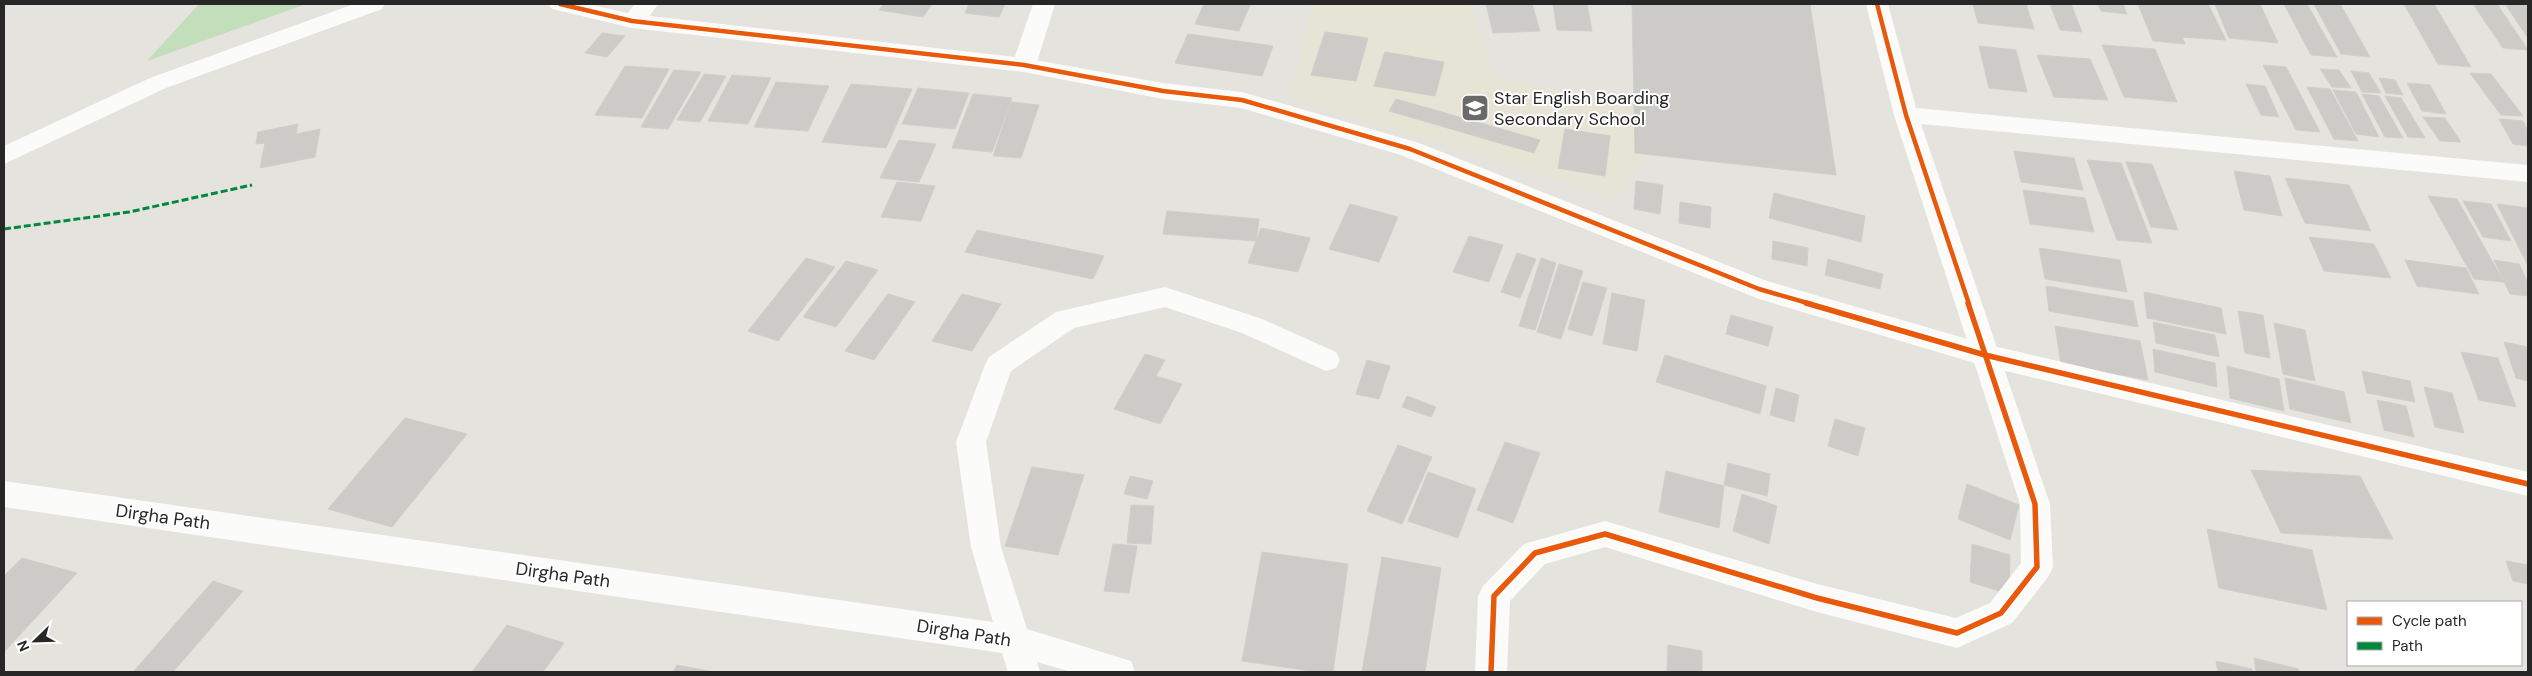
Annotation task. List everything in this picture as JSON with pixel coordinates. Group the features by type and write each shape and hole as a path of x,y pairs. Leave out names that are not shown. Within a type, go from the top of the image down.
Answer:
{"street":[{"path":"4,156 158,83 374,4"},
{"path":"560,4 639,12 1024,65 1163,91 1242,100 1410,149 1759,289 1985,355 2528,484"},
{"path":"1024,65 1044,4"},
{"path":"1491,672 1494,596 1534,553 1605,534 1817,598 1957,633 2001,613 2037,567 2035,504 1906,115 1877,4"},
{"path":"1906,115 2528,174"},
{"path":"1024,672 986,547 971,442 999,365 1066,319 1165,297 1252,326 1326,360"},
{"name":"Dirgha Path","path":"4,494 1014,640 1119,672"}],"shaded area":[{"name":"Star English Boarding Secondary School","path":"1311,4 1469,4 1493,74 1666,119 1616,199 1292,97"}],"green space":[{"path":"199,4 306,4 147,61"}],"building":[{"path":"884,4 932,4 923,17 879,10"},
{"path":"969,4 1005,4 999,17 965,13"},
{"path":"1204,4 1250,5 1239,31 1195,24"},
{"path":"1486,4 1532,4 1540,31 1493,33"},
{"path":"1553,4 1587,4 1592,31 1557,30"},
{"path":"1632,4 1810,4 1836,175 1635,153"},
{"path":"1973,4 2026,4 2034,29 1978,23"},
{"path":"2050,4 2071,4 2082,32 2060,30"},
{"path":"2098,4 2123,4 2127,14 2101,11"},
{"path":"2138,4 2167,4 2185,44 2153,41"},
{"path":"2167,4 2208,4 2226,40 2182,37"},
{"path":"2215,4 2260,4 2278,43 2229,38"},
{"path":"2284,4 2307,4 2337,57 2311,55"},
{"path":"2314,4 2340,4 2370,57 2341,54"},
{"path":"2404,4 2434,4 2471,67 2438,64"},
{"path":"2473,4 2497,4 2528,50 2503,48"},
{"path":"2505,4 2525,4 2528,9 2528,38"},
{"path":"1325,32 1368,38 1356,81 1311,75"},
{"path":"602,33 625,36 607,57 585,53"},
{"path":"1188,34 1273,46 1262,76 1175,63"},
{"path":"2102,45 2155,49 2177,102 2124,97"},
{"path":"1979,46 2016,50 2027,92 1989,88"},
{"path":"1385,52 1444,62 1435,96 1374,86"},
{"path":"2037,55 2090,59 2108,100 2054,97"},
{"path":"2263,65 2286,67 2320,132 2296,130"},
{"path":"625,66 669,69 642,118 595,115"},
{"path":"2320,69 2339,70 2351,88 2332,87"},
{"path":"674,70 701,72 668,129 641,127"},
{"path":"2351,71 2369,73 2381,93 2362,92"},
{"path":"2470,73 2491,74 2523,116 2501,115"},
{"path":"704,74 726,76 700,122 677,120"},
{"path":"732,75 771,78 748,124 708,121"},
{"path":"2379,78 2395,80 2403,95 2386,93"},
{"path":"776,82 829,86 808,131 754,127"},
{"path":"2407,83 2430,85 2446,114 2422,111"},
{"path":"851,84 912,89 886,148 822,142"},
{"path":"2246,84 2265,86 2279,117 2261,115"},
{"path":"2307,87 2330,89 2358,141 2334,139"},
{"path":"918,88 969,93 955,129 902,124"},
{"path":"2333,90 2356,92 2379,137 2356,134"},
{"path":"973,94 1012,98 992,152 952,148"},
{"path":"2362,94 2379,96 2403,138 2385,137"},
{"path":"2385,96 2401,98 2425,138 2408,137"},
{"path":"1396,99 1540,140 1534,153 1389,111"},
{"path":"1011,102 1039,105 1021,158 993,156"},
{"path":"2423,117 2445,118 2461,142 2440,141"},
{"path":"2499,119 2523,121 2528,131 2528,146 2513,144"},
{"path":"298,124 296,134 320,129 315,157 260,168 265,143 256,144 258,132"},
{"path":"1565,129 1610,136 1605,176 1558,168"},
{"path":"899,140 936,144 919,182 880,178"},
{"path":"2014,151 2074,158 2083,190 2021,182"},
{"path":"2087,160 2121,163 2152,243 2117,240"},
{"path":"2126,162 2152,164 2178,230 2151,227"},
{"path":"2234,171 2270,176 2282,216 2244,210"},
{"path":"2285,178 2349,185 2371,231 2305,223"},
{"path":"1636,181 1663,185 1660,214 1634,209"},
{"path":"897,182 935,186 921,221 881,217"},
{"path":"2023,190 2085,198 2094,232 2030,224"},
{"path":"1774,193 1865,216 1861,242 1769,218"},
{"path":"2428,196 2457,199 2504,282 2474,279"},
{"path":"2463,201 2491,204 2511,241 2483,237"},
{"path":"1680,202 1711,207 1710,228 1679,223"},
{"path":"1350,204 1398,217 1379,262 1329,249"},
{"path":"2497,204 2528,208 2528,266"},
{"path":"1167,211 1259,219 1256,241 1163,234"},
{"path":"1261,228 1310,238 1298,272 1248,263"},
{"path":"977,230 1104,256 1093,279 965,252"},
{"path":"1469,236 1503,245 1489,282 1453,272"},
{"path":"2309,237 2374,244 2391,278 2324,271"},
{"path":"1773,241 1808,248 1807,266 1772,259"},
{"path":"2039,248 2120,260 2127,292 2045,279"},
{"path":"1517,253 1536,259 1520,298 1501,292"},
{"path":"806,258 835,267 778,341 748,331"},
{"path":"1541,258 1556,263 1535,330 1519,326"},
{"path":"1828,259 1883,274 1880,289 1825,275"},
{"path":"2405,260 2466,268 2479,294 2417,286"},
{"path":"2494,260 2519,264 2528,283 2528,296 2510,294"},
{"path":"846,261 878,270 836,327 803,317"},
{"path":"1559,264 1583,271 1561,339 1537,332"},
{"path":"1583,282 1607,288 1592,336 1568,329"},
{"path":"2046,286 2133,301 2138,327 2049,311"},
{"path":"2144,292 2221,308 2226,334 2147,318"},
{"path":"1612,293 1645,300 1637,351 1603,344"},
{"path":"888,294 915,302 874,360 845,351"},
{"path":"962,294 1001,304 972,351 932,341"},
{"path":"2238,311 2263,315 2270,358 2245,353"},
{"path":"1731,315 1773,327 1768,346 1726,334"},
{"path":"2153,322 2215,335 2219,357 2156,343"},
{"path":"2274,323 2305,330 2315,381 2283,374"},
{"path":"2055,326 2140,341 2148,380 2061,364"},
{"path":"2504,342 2528,347 2528,381 2516,378"},
{"path":"2153,349 2215,363 2217,387 2155,372"},
{"path":"2461,352 2498,358 2516,407 2479,400"},
{"path":"1145,354 1165,360 1156,376 1182,384 1160,424 1114,409"},
{"path":"1665,355 1766,386 1760,414 1656,382"},
{"path":"1367,360 1390,366 1379,399 1356,394"},
{"path":"2227,366 2279,379 2284,411 2230,398"},
{"path":"2362,371 2410,381 2415,402 2367,393"},
{"path":"2285,378 2344,392 2351,423 2290,409"},
{"path":"2424,387 2452,393 2464,433 2435,427"},
{"path":"1776,388 1799,395 1794,422 1770,415"},
{"path":"1407,396 1436,407 1431,417 1402,407"},
{"path":"2377,400 2406,406 2414,437 2384,430"},
{"path":"405,418 467,434 392,527 328,509"},
{"path":"1835,419 1865,428 1858,456 1828,446"},
{"path":"1505,442 1540,453 1513,523 1477,510"},
{"path":"1398,445 1432,457 1402,524 1367,511"},
{"path":"1728,463 1770,474 1767,496 1724,485"},
{"path":"1032,467 1084,475 1058,555 1005,546"},
{"path":"2251,470 2360,476 2393,539 2281,533"},
{"path":"1666,471 1724,486 1719,528 1659,512"},
{"path":"1428,472 1476,489 1458,538 1408,521"},
{"path":"1130,476 1153,481 1147,499 1124,494"},
{"path":"1967,484 2019,505 2010,540 1958,519"},
{"path":"1742,494 1777,506 1769,544 1733,531"},
{"path":"1131,505 1154,506 1151,544 1127,543"},
{"path":"2207,529 2312,550 2327,610 2219,588"},
{"path":"1113,544 1137,546 1129,593 1104,591"},
{"path":"1972,544 2010,555 2009,594 1970,582"},
{"path":"1262,552 1348,564 1333,672 1318,672 1242,661"},
{"path":"1382,557 1441,568 1425,672 1362,672"},
{"path":"22,558 77,573 4,652 4,576"},
{"path":"2506,561 2528,565 2528,584 2513,581"},
{"path":"213,581 243,591 173,672 133,672"},
{"path":"507,625 564,643 543,672 472,672"},
{"path":"1668,645 1702,651 1702,672 1667,672"},
{"path":"2254,658 2298,669 2299,672 2256,672"},
{"path":"2216,661 2252,669 2252,672 2218,672"},
{"path":"677,665 714,672 673,672"}],"marked path":[{"path":"4,229 129,212 252,185"}],"cycle path":[{"path":"560,4 632,21 1024,65 1163,91 1242,100 1410,149 1759,289 1985,355 2528,484"},
{"path":"1491,672 1494,596 1535,553 1605,534 1817,598 1957,633 2001,613 2037,567 2035,504 1906,115 1877,4"}],"place":[{"name":"Star English Boarding Secondary School","path":"1475,108"}]}
